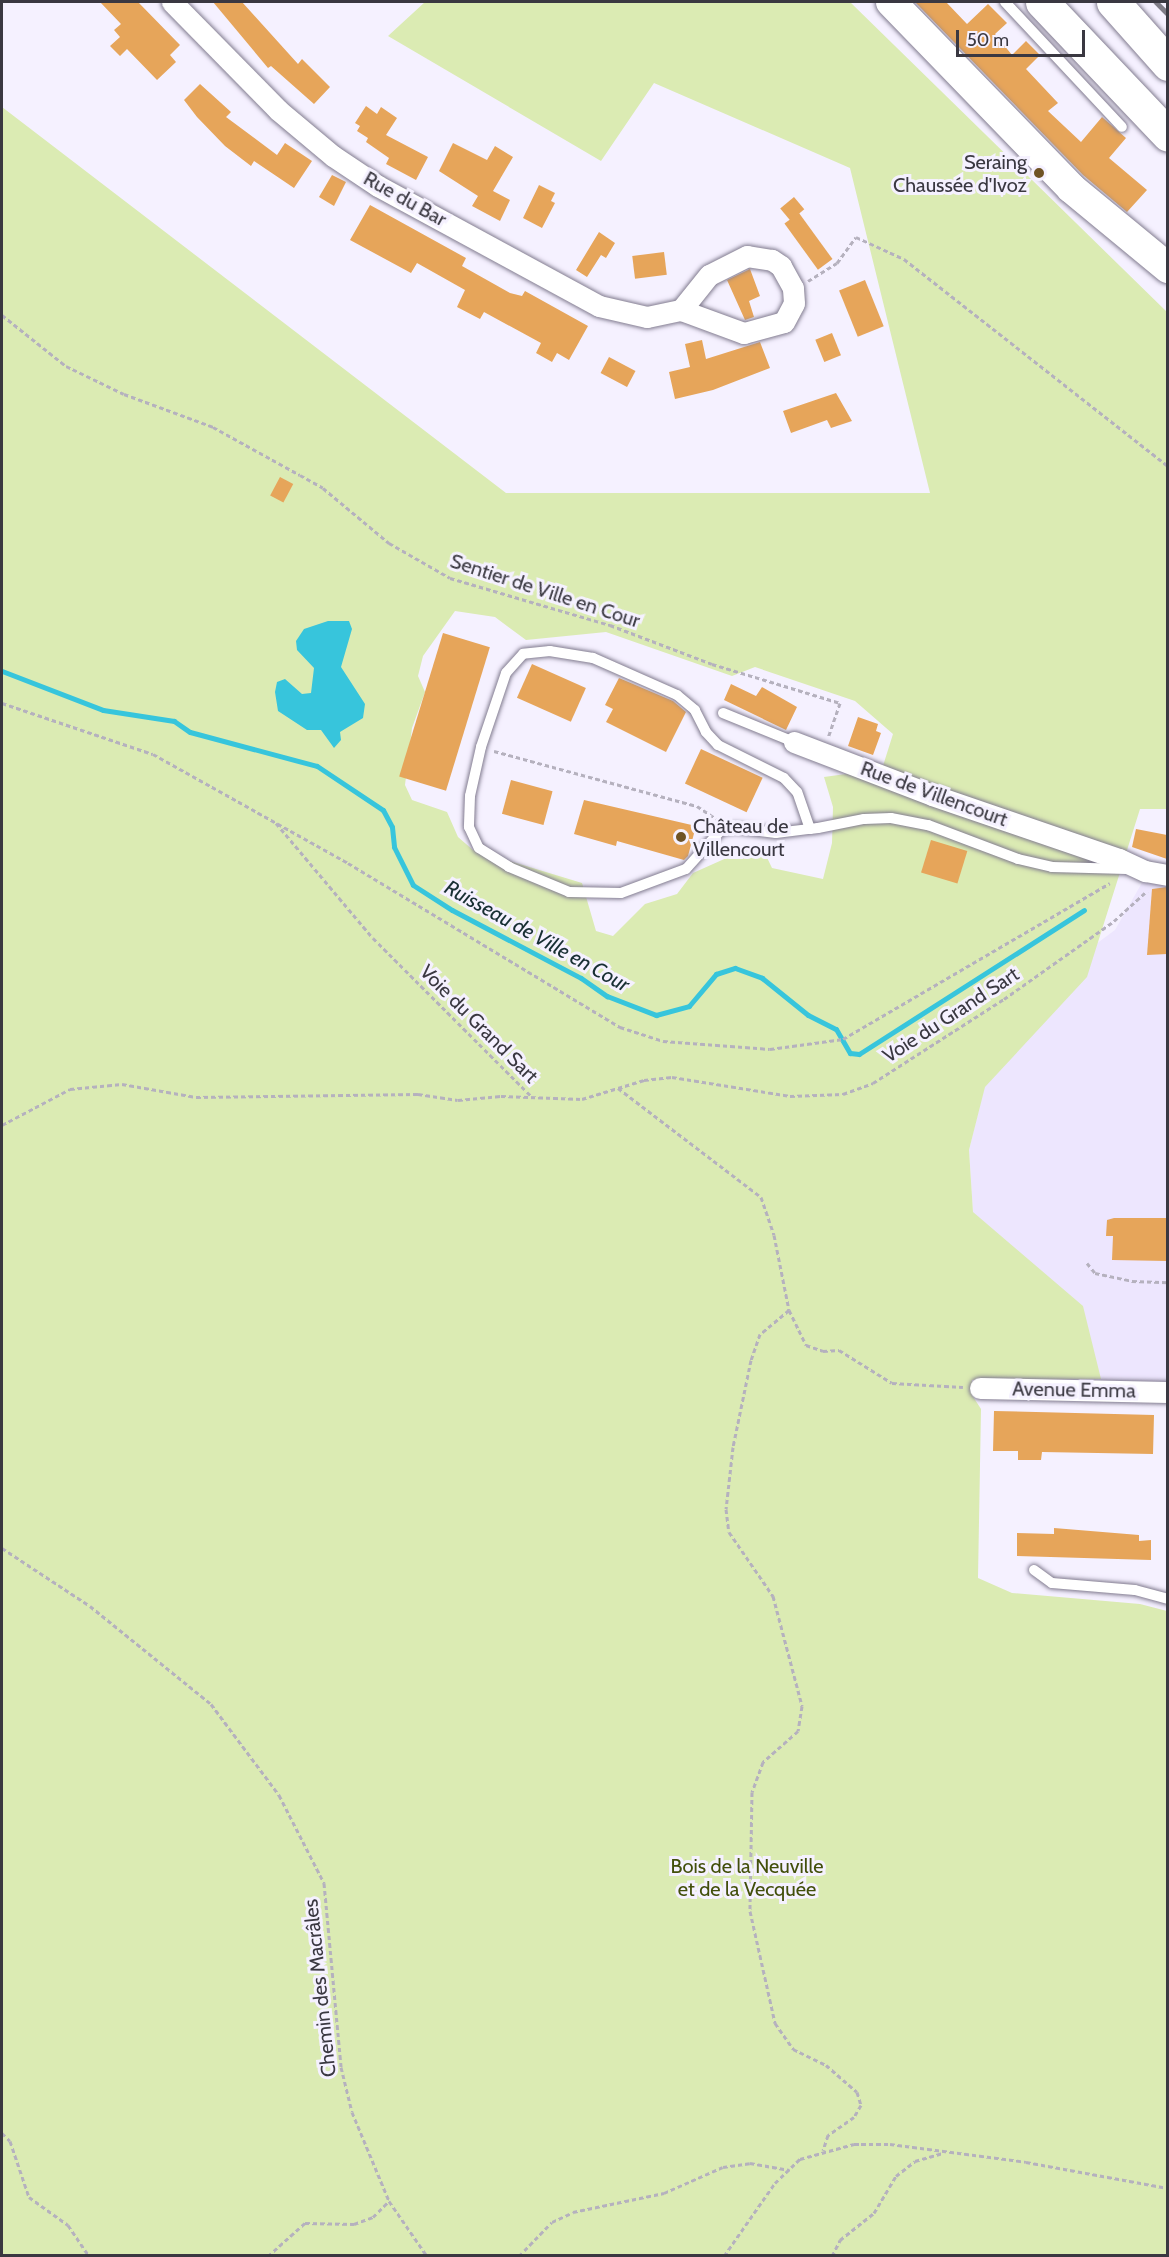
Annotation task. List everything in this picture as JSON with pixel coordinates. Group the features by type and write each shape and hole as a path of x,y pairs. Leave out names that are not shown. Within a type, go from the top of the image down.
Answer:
{"highway":[{"path":"1042,2 1167,135"},
{"path":"1064,2 1141,107"},
{"path":"1113,2 1167,64"}],"main road":[{"path":"891,2 1071,188 1167,268"}],"street":[{"name":"Rue du Bar","path":"172,2 284,115 333,156 378,186 599,306 647,317 681,310"},
{"path":"747,256 763,257 781,266 793,288 794,303 784,322 744,333 681,310 708,275 747,256"},
{"name":"Rue de Villencourt","path":"794,742 1156,873"},
{"name":"Avenue Emma","path":"980,1388 1167,1392"}],"lane":[{"path":"1003,3 1141,107"},
{"path":"721,830 686,869 621,893 569,892 509,867 479,848 469,827 470,796 481,747 506,673 523,654 550,651 593,658 669,690 695,710 705,732 718,745 784,778 797,792 810,829"},
{"name":"Rue de Villencourt","path":"723,712 794,742"},
{"name":"Rue de Villencourt","path":"721,830 736,828 776,833 864,819 891,818 928,825 1018,859 1052,867 1156,873"},
{"path":"1034,1570 1053,1583 1135,1590 1167,1599"}],"path":[{"path":"793,288 837,262 856,237 904,259 1167,466"},
{"name":"Sentier de Ville en Cour","path":"2,315 66,366 124,394 213,426 323,488 389,543 450,578 610,625 712,664 840,703 823,753"},
{"path":"2,704 153,754 274,821 620,1027 663,1041 755,1049 794,1048 836,1041 849,1036 1078,899 1115,881 1156,873"},
{"path":"481,747 697,806 717,820 721,830"},
{"name":"Voie du Grand Sart","path":"274,821 373,938 532,1098 582,1099 618,1088 672,1077 812,1098 843,1094 873,1083 1098,934 1135,905 1156,873"},
{"path":"2,1125 70,1089 122,1084 196,1097 418,1094 458,1100 501,1096 532,1098"},
{"path":"618,1088 761,1197 774,1235 789,1310 806,1345 824,1351 839,1350 892,1383 980,1388"},
{"path":"1087,1263 1095,1273 1132,1281 1167,1282"},
{"path":"789,1310 760,1334 751,1360 732,1447 726,1509 729,1532 773,1596 802,1706 798,1731 764,1762 752,1792 750,1911 776,2023 793,2049 826,2064 857,2092 861,2105 854,2116 828,2135 823,2150"},
{"name":"Chemin des Macrâles","path":"2,1548 90,1606 211,1704 279,1795 324,1883 341,2067 352,2112 389,2201 427,2256"},
{"path":"2,2133 10,2141 29,2197 68,2225 88,2256"},
{"path":"724,2256 789,2170 800,2159 823,2150 878,2144 1026,2162 1167,2188"},
{"path":"832,2256 840,2240 874,2212 896,2176 915,2161 945,2152"},
{"path":"519,2256 552,2222 573,2212 664,2193 723,2167 750,2163 789,2170"},
{"path":"268,2256 305,2223 354,2224 373,2217 389,2201"}],"shaded area":[{"path":"1167,880 1167,1385 1010,1383 973,1212 969,1150 990,1064 982,1028 1115,930 1143,881"}],"green space":[{"name":"Bois de la Neuville et de la Vecquée","path":"425,2 850,2 1167,312 1167,809 1140,809 1087,977 985,1087 969,1150 973,1212 1083,1306 1101,1379 972,1380 972,1395 981,1409 978,1578 1012,1593 1140,1604 1167,1611 1167,2255 2,2255 2,107 506,493 930,493 850,168 654,83 601,161 388,36","holes":["455,611 495,617 526,640 606,632 732,676 755,667 855,701 893,734 882,769 824,777 833,807 832,843 823,879 772,868 760,843 693,873 677,894 645,904 613,936 596,931 582,883 473,850 458,837 447,812 412,800 405,785 412,728 425,692 418,676 423,656"]}],"water":[{"path":"328,621 349,621 352,629 341,667 365,704 363,718 340,732 341,740 334,748 321,730 307,730 278,711 275,692 277,682 285,679 302,694 311,693 314,668 297,650 296,641 304,629"}],"building":[{"path":"100,2 138,2 180,45 170,55 176,62 157,80 127,49 120,56 110,46 120,37 114,30 121,24"},
{"path":"213,2 242,2 298,64 302,59 330,87 314,104 271,66 268,68"},
{"path":"915,2 946,2 967,24 988,4 1007,23 995,34 1012,55 1026,41 1040,55 1026,69 1058,103 1048,111 1081,142 1102,117 1126,138 1109,158 1147,190 1127,212 1083,175"},
{"path":"200,84 231,112 226,117 277,155 285,143 312,161 294,188 254,161 251,166 225,146 197,117 184,100"},
{"path":"366,106 377,114 381,107 397,118 386,135 428,157 416,180 386,164 389,158 366,142 368,138 357,131 360,126 355,123"},
{"path":"453,143 487,160 495,146 513,157 493,191 510,200 500,221 472,206 478,196 439,171"},
{"path":"332,175 346,182 334,206 319,197"},
{"path":"539,185 555,193 551,201 555,203 542,228 523,218"},
{"path":"794,197 804,209 790,221 780,209"},
{"path":"370,205 466,258 462,266 510,293 522,296 525,291 588,326 569,360 557,353 552,362 536,353 541,343 484,312 480,319 457,307 465,290 417,263 411,273 350,240"},
{"path":"799,213 833,259 818,270 784,224"},
{"path":"599,232 615,243 606,258 601,255 587,277 576,270"},
{"path":"664,252 667,275 635,279 632,256"},
{"path":"750,269 760,296 749,301 754,317 745,320 727,280"},
{"path":"865,280 884,326 858,337 839,290"},
{"path":"832,333 841,355 824,362 815,340"},
{"path":"702,340 706,359 760,342 770,368 713,390 675,399 669,372 690,367 685,344"},
{"path":"609,357 635,371 627,387 601,373"},
{"path":"836,393 852,421 831,428 827,420 791,433 783,411"},
{"path":"280,477 293,484 283,503 270,496"},
{"path":"443,633 490,647 446,791 399,776"},
{"path":"532,664 586,688 571,722 517,698"},
{"path":"619,678 673,701 686,712 666,752 606,722 613,709 605,705"},
{"path":"731,684 756,696 762,687 797,707 786,730 724,700"},
{"path":"858,717 878,724 876,731 881,733 873,755 848,746"},
{"path":"701,749 763,778 747,812 685,783"},
{"path":"511,780 553,791 543,825 502,814"},
{"path":"584,800 696,826 688,856 684,860 617,841 616,846 574,834"},
{"path":"1136,829 1167,835 1167,859 1132,847"},
{"path":"931,840 967,851 957,884 921,873"},
{"path":"1167,887 1167,954 1147,955 1152,889"},
{"path":"1167,1218 1167,1261 1112,1260 1113,1236 1106,1236 1107,1220"},
{"path":"994,1411 1154,1415 1153,1454 1042,1452 1041,1460 1018,1460 1018,1451 993,1451"},
{"path":"1054,1528 1139,1535 1139,1541 1151,1540 1151,1560 1017,1556 1017,1533 1054,1534"}],"waterway":[{"name":"Ruisseau de Ville en Cour","path":"2,671 103,710 174,721 190,732 317,766 383,810 392,827 394,847 413,885 452,910 581,978 607,996 656,1015 689,1006 716,974 735,968 762,978 808,1015 836,1029 850,1053 859,1054 1084,910"}],"railway":[{"path":"1156,2 1168,14"}],"place":[{"name":"Seraing Chaussée d'Ivoz","path":"1039,173"},
{"name":"Château de Villencourt","path":"681,837"}]}
